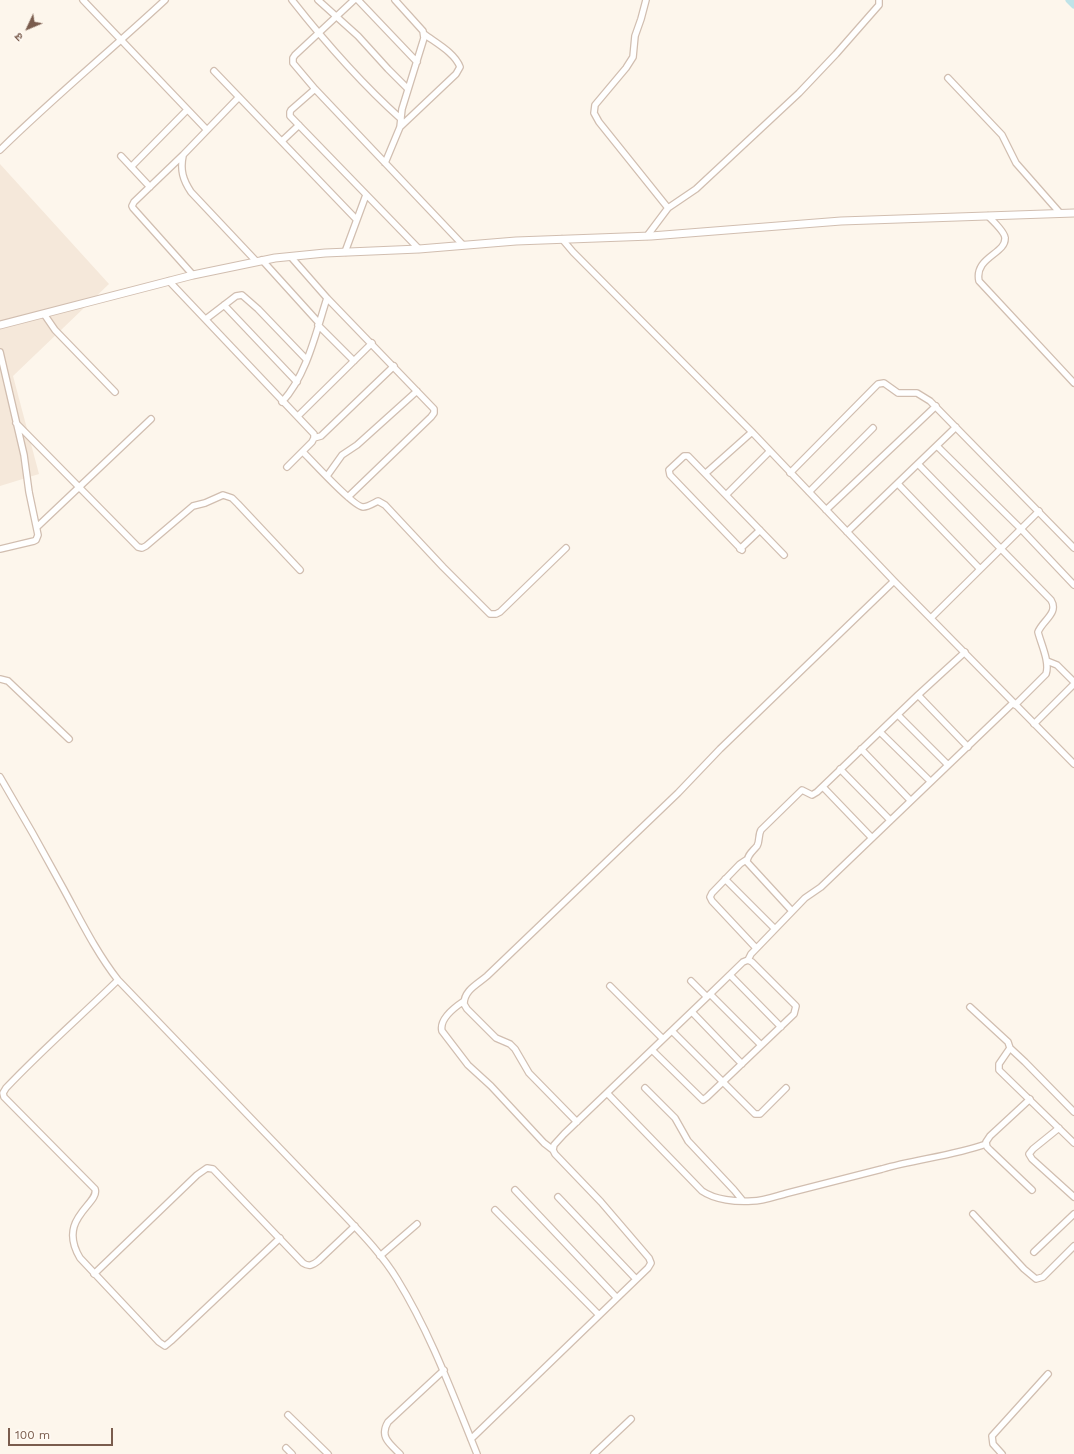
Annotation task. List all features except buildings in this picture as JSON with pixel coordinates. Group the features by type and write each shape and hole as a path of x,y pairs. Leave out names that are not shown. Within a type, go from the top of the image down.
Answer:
{"street":[{"path":"83,0 207,130"},
{"path":"0,150 37,113 121,40 164,0"},
{"path":"292,0 318,34 401,119"},
{"path":"318,0 358,36 408,89"},
{"path":"354,0 293,58 295,66 463,245"},
{"path":"358,0 417,62"},
{"path":"395,0 424,34 450,54 458,62 460,67 456,74 400,127"},
{"path":"646,0 635,36 633,57 626,68 595,105 594,113 599,122 668,208"},
{"path":"646,236 668,208 696,188 799,93 846,44 879,5 879,0"},
{"path":"385,163 400,127 402,109 424,34"},
{"path":"214,71 356,219"},
{"path":"948,78 1002,135 1016,163 1060,214"},
{"path":"316,89 290,112 290,116 419,248"},
{"path":"193,275 132,206 134,202 183,155 239,97"},
{"path":"131,167 187,110"},
{"path":"282,141 299,125"},
{"path":"183,155 181,164 182,173 191,192 354,361"},
{"path":"121,156 150,187"},
{"path":"345,252 366,195"},
{"path":"0,326 193,275 259,261 291,257 345,252 562,239 646,236 841,221 1074,213"},
{"path":"988,216 1005,237 1005,242 982,264 979,270 979,281 1074,384"},
{"path":"562,239 573,252 752,432 894,581 1074,764"},
{"path":"291,257 327,298 434,409 433,415 348,496"},
{"path":"168,281 206,319 282,402 298,416 314,434 314,438"},
{"path":"206,319 238,294 244,295 306,360"},
{"path":"282,402 296,382 306,360 327,298"},
{"path":"224,305 296,382"},
{"path":"44,314 55,330 115,392"},
{"path":"298,416 372,343"},
{"path":"0,352 24,455 30,501 38,535 36,540 23,545 0,549"},
{"path":"287,467 303,452 314,438 321,436 394,366"},
{"path":"790,473 878,384 887,384 898,393 913,392 920,394 936,406 1074,548"},
{"path":"327,476 342,455 357,445 417,391"},
{"path":"826,510 936,406"},
{"path":"37,527 151,419"},
{"path":"16,424 138,547 140,548 146,546 191,508 220,495 226,495 238,504 300,570"},
{"path":"847,532 956,427"},
{"path":"808,492 873,428"},
{"path":"706,473 752,432"},
{"path":"937,446 1021,529 1074,585"},
{"path":"726,495 770,451"},
{"path":"303,452 359,506 363,507 378,501 383,503 448,573 488,612 493,615 500,612 566,548"},
{"path":"760,530 741,549 671,477 669,470 687,455 706,473 784,555"},
{"path":"553,1150 554,1145 559,1139 743,962 748,960 749,956 756,948 792,911 808,896 821,887 930,781 1046,674 1048,666 1038,632 1053,612 1054,604 918,464"},
{"path":"898,484 980,570"},
{"path":"931,618 1039,511"},
{"path":"471,1439 617,1298 651,1263 649,1258 601,1202 555,1154 553,1150 544,1143 491,1086 471,1069 442,1031 441,1025 444,1019 464,1001 474,985 487,976 608,861 685,786 720,749 894,581"},
{"path":"756,948 711,899 712,893 740,864 746,860 757,845 761,830 791,800 802,790 812,795 822,787 965,652"},
{"path":"1034,724 1074,683 1057,665 1047,661"},
{"path":"1,678 10,683 69,739"},
{"path":"918,695 968,747"},
{"path":"898,714 948,765"},
{"path":"880,732 930,781"},
{"path":"861,749 910,800"},
{"path":"840,769 890,820"},
{"path":"0,777 86,931 106,964 118,980 355,1226 391,1269 403,1289 444,1370 477,1454"},
{"path":"822,787 872,838"},
{"path":"746,860 792,911"},
{"path":"725,879 775,929"},
{"path":"652,1050 700,1099 705,1099 794,1014 796,1006 752,962 748,960"},
{"path":"730,975 781,1027"},
{"path":"118,980 82,1015 64,1029 6,1088 3,1093 7,1100 95,1189 96,1192 94,1198 76,1221 73,1235 77,1254 159,1342 166,1346 280,1238"},
{"path":"691,981 761,1045"},
{"path":"610,986 663,1039"},
{"path":"464,1001 467,1009 492,1034 515,1049 529,1073 577,1122"},
{"path":"970,1007 1008,1042 1010,1048 1074,1112"},
{"path":"692,1012 742,1064"},
{"path":"672,1031 722,1083 754,1113 758,1115 786,1088"},
{"path":"1010,1048 999,1064 999,1070 1074,1143"},
{"path":"645,1088 675,1118 688,1141 743,1201"},
{"path":"607,1093 702,1191 714,1197 743,1201 765,1199 846,1180 895,1165 959,1152 986,1144"},
{"path":"986,1144 990,1136 1030,1099"},
{"path":"1059,1128 1029,1154 1032,1159 1074,1197"},
{"path":"986,1144 990,1150 1032,1190"},
{"path":"94,1274 197,1175 207,1168 214,1169 307,1265 311,1265 318,1261 355,1226"},
{"path":"515,1190 617,1298"},
{"path":"558,1197 636,1279"},
{"path":"495,1210 599,1315"},
{"path":"973,1214 1024,1269 1036,1279 1043,1277 1074,1246"},
{"path":"1034,1252 1074,1214"},
{"path":"380,1256 417,1224"},
{"path":"400,1454 385,1438 384,1434 388,1422 444,1370"},
{"path":"1002,1454 993,1444 992,1436 1048,1374"},
{"path":"288,1415 328,1454"},
{"path":"594,1454 631,1419"},
{"path":"286,1448 292,1454"}],"shaded area":[{"path":"0,164 109,284 13,376 39,474 0,486"}],"waterway":[{"path":"1069,0 1074,5"}]}
